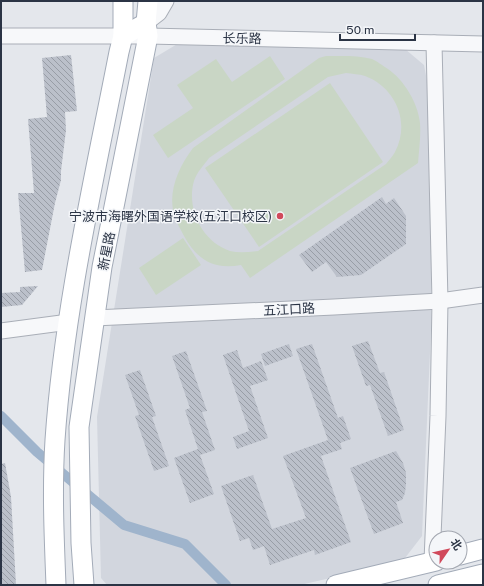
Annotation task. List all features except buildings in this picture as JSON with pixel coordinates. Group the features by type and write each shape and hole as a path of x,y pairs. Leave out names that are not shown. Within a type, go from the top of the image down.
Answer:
{"main road":[{"path":"56,585 53,493 55,439 65,345 81,243 123,36 123,1"},
{"name":"新星路","path":"84,585 81,543 79,427 102,267 147,30 148,1"},
{"path":"123,36 147,30"},
{"path":"468,553 483,549"},
{"path":"336,585 428,562"},
{"path":"438,585 483,574"}],"street":[{"path":"147,30 166,1"},
{"name":"长乐路","path":"147,30 483,44"},
{"path":"1,36 123,36"},
{"path":"434,43 440,301 435,530"},
{"name":"五江口路","path":"94,318 440,301 476,296"},
{"path":"1,331 69,322"}],"shaded area":[{"name":"宁波市海曙外国语学校(五江口校区)","path":"179,43 405,49 424,65 431,102 431,329 422,536 405,558 387,565 300,585 107,585 101,578 97,417 154,58"}],"green space":[{"path":"270,56 285,79 168,158 153,135 193,108 177,85 216,59 232,82"},
{"path":"326,56 349,56 372,59 388,69 399,79 413,100 419,115 420,133 418,163 250,278 241,265 223,266 207,261 201,257 189,244 175,217 172,202 174,185 180,169 193,148 319,58","holes":["346,73 363,75 376,81 385,88 392,97 397,107 401,129 400,141 394,154 386,164 258,251 230,251 220,247 211,240 198,223 192,202 192,191 195,178 209,158 328,77"]},
{"path":"330,83 383,162 259,247 205,168"},
{"path":"183,238 201,265 156,295 139,268"}],"waterway":[{"path":"1,416 37,452 124,525 185,544 226,585"}],"place":[{"name":"宁波市海曙外国语学校(五江口校区)","path":"280,216"}]}
